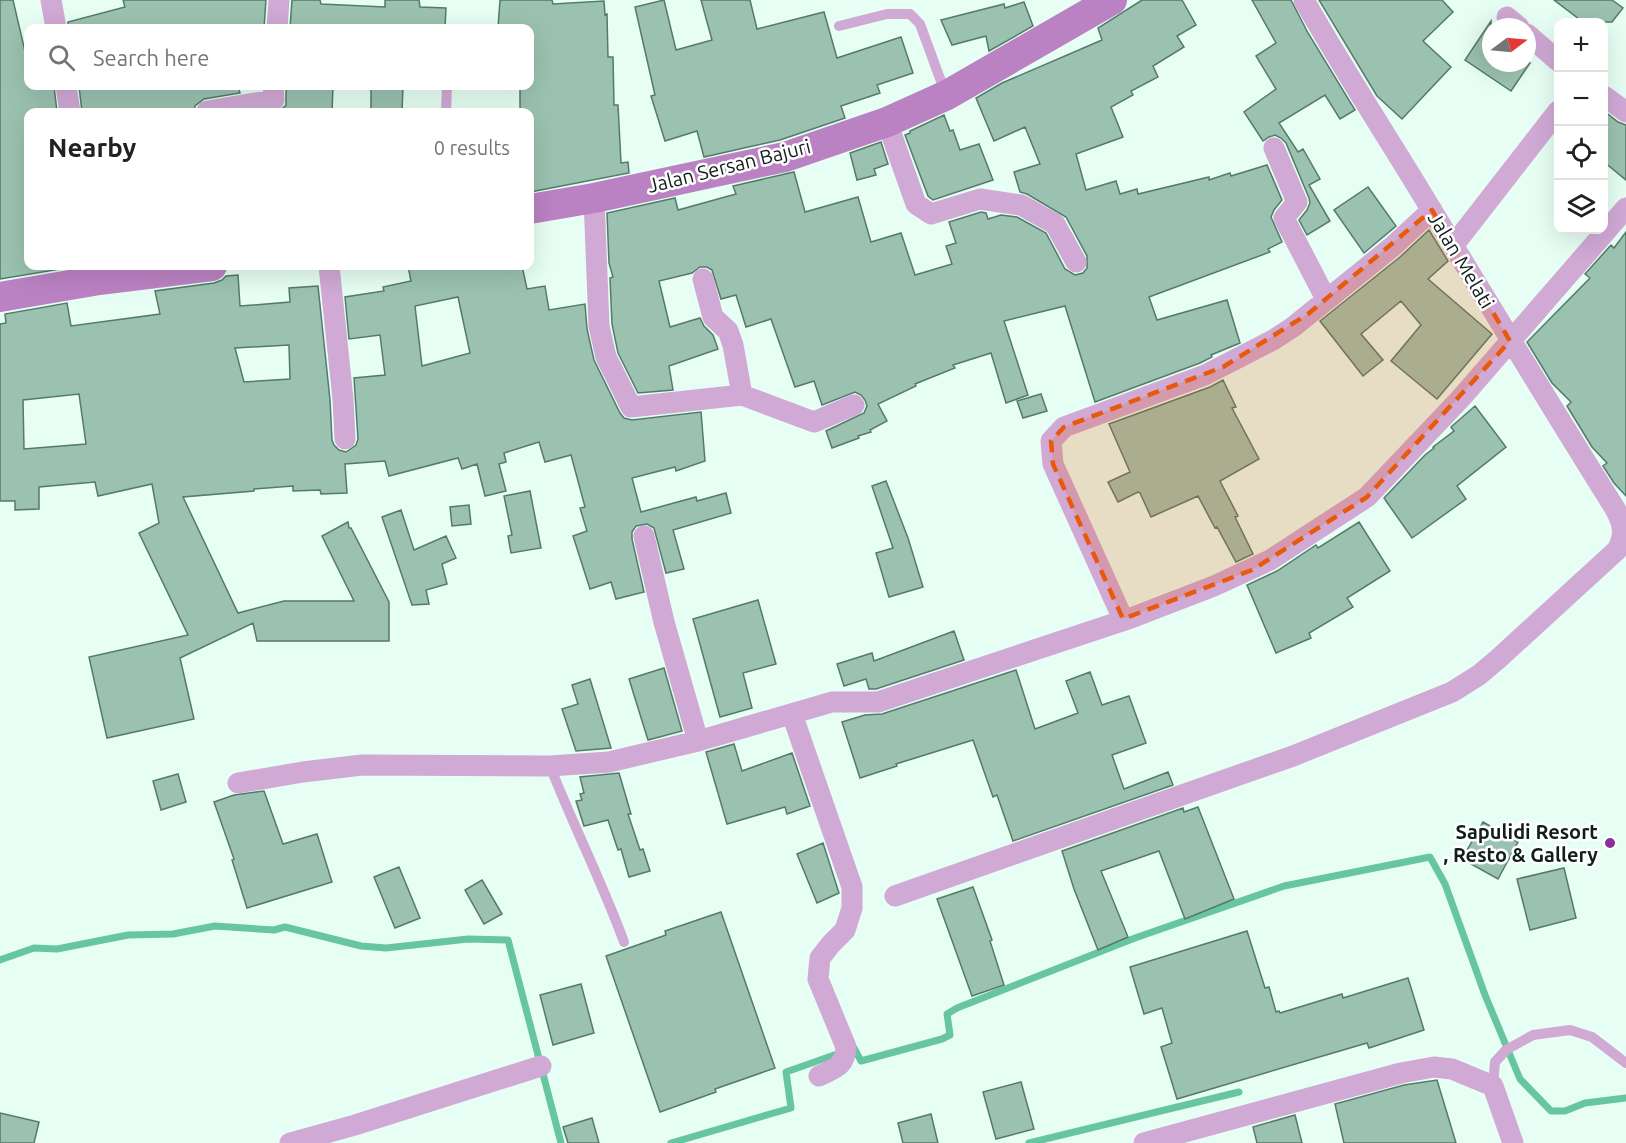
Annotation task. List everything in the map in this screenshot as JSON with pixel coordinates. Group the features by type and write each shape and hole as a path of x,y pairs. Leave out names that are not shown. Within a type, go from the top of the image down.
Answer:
{"main road":[{"name":"Jalan Sersan Bajuri","path":"534,208 594,198 785,157 887,122 947,95 1108,1"},
{"path":"0,297 98,273 142,270"}],"street":[{"path":"51,0 55,24"},
{"path":"277,24 279,0"},
{"name":"Jalan Melati","path":"895,896 1293,756 1452,692 1479,675 1498,659 1617,550 1624,536 1621,519 1510,341 1304,0"},
{"path":"1536,42 1554,58"},
{"path":"67,90 69,108"},
{"path":"1608,99 1626,112"},
{"path":"225,108 274,100"},
{"path":"1454,246 1554,116"},
{"path":"887,122 916,204 931,214 980,199 1021,205 1055,224 1076,262"},
{"path":"1274,148 1297,202 1284,218 1326,299"},
{"path":"594,198 599,326 606,357 631,407 741,395 814,422 854,405"},
{"path":"238,783 362,765 550,766 609,762 698,741 832,702 878,702 1123,619 1252,570 1367,497 1416,447 1626,208"},
{"path":"1123,619 1053,464 1050,453 1051,441 1064,427 1224,367 1293,327 1392,247 1432,210"},
{"path":"329,270 345,439"},
{"path":"703,279 713,317 728,331 733,345 741,395"},
{"path":"644,536 664,622 698,741"},
{"path":"792,714 852,887 852,908 845,930 820,958 818,979 846,1047 846,1057 842,1064 819,1076"},
{"path":"290,1143 356,1125 541,1066"},
{"path":"1144,1143 1401,1073 1434,1067 1452,1068 1492,1086 1513,1143"}],"lane":[{"path":"839,26 887,14 910,14 920,24 947,95"},
{"path":"446,108 447,90"},
{"path":"550,766 568,812 597,872 624,942"},
{"path":"1492,1086 1495,1062 1506,1050 1533,1035 1570,1030 1592,1037 1626,1063"}],"highlighted area":[{"path":"1432,210 1510,341 1367,497 1252,570 1123,619 1053,464 1051,441 1064,427 1223,367 1308,314"}],"building":[{"path":"0,0 13,0 24,47 24,90 54,90 57,108 24,108 24,270 55,270 0,279"},
{"path":"123,0 266,0 264,24 68,24 68,22 125,7"},
{"path":"292,0 320,0 321,4 385,7 385,0 419,0 420,7 446,8 445,24 290,24"},
{"path":"500,0 552,0 553,4 604,1 605,15 607,14 608,57 613,57 614,105 618,105 621,163 628,162 629,173 534,191 534,108 520,108 520,90 534,90 534,24 498,24"},
{"path":"664,0 676,50 712,40 701,0 750,0 757,29 824,12 837,58 901,37 913,73 877,85 880,93 841,106 845,118 780,140 704,157 697,131 665,141 651,96 655,95 635,7"},
{"path":"1142,0 1182,0 1196,25 1177,36 1184,47 1153,66 1158,77 1131,91 1133,95 1111,107 1123,137 1076,154 1086,190 1116,181 1120,194 1137,189 1138,194 1209,177 1209,180 1230,173 1231,176 1267,165 1282,200 1271,217 1282,242 1268,249 1270,252 1149,297 1157,320 1227,300 1240,343 1211,355 1212,357 1200,363 1095,402 1065,306 1004,321 1028,395 1006,403 991,353 953,365 955,368 915,384 916,386 878,404 887,421 870,430 871,432 858,436 859,438 832,448 826,431 864,413 867,406 865,400 855,392 822,405 814,381 795,387 771,319 746,327 736,295 721,299 712,270 700,267 692,273 659,281 670,327 700,318 713,335 718,349 669,366 673,390 638,393 618,353 612,324 610,278 613,277 609,263 607,213 675,198 678,210 736,194 733,186 794,172 805,212 858,197 871,242 901,233 915,275 952,264 946,246 956,243 949,222 981,212 986,213 988,219 1001,215 1017,217 1046,233 1065,269 1075,275 1083,273 1087,268 1087,256 1066,217 1020,192 1014,172 1040,164 1025,127 994,141 976,98 1002,83 1102,40 1098,28"},
{"path":"1252,0 1291,0 1308,33 1355,110 1340,119 1325,95 1279,123 1298,152 1303,149 1320,179 1309,185 1330,221 1307,235 1299,220 1307,210 1310,203 1309,198 1286,143 1275,135 1263,141 1244,112 1276,89 1256,56 1276,43"},
{"path":"1319,0 1442,0 1453,12 1423,41 1451,67 1402,119 1377,96"},
{"path":"1554,0 1612,0 1623,8 1612,22 1608,22 1608,18 1578,18"},
{"path":"1024,2 1033,26 989,51 986,36 952,45 941,20 1004,4 1005,8"},
{"path":"1482,34 1482,71 1465,60"},
{"path":"1483,72 1524,72 1511,91"},
{"path":"79,90 239,90 240,93 204,99 195,108 82,108"},
{"path":"286,90 333,90 332,108 283,108 286,105"},
{"path":"371,90 403,90 402,108 371,108"},
{"path":"1608,114 1626,125 1626,180 1608,165"},
{"path":"944,115 950,131 953,130 960,150 979,144 993,180 933,200 928,196 905,135"},
{"path":"881,142 888,164 874,169 876,175 857,180 850,153"},
{"path":"1368,187 1396,226 1364,253 1334,210"},
{"path":"1429,230 1448,261 1428,279 1492,334 1437,399 1391,361 1421,325 1401,301 1361,334 1383,360 1363,376 1320,321 1400,257"},
{"path":"1626,232 1626,496 1614,483 1603,466 1607,463 1592,447 1567,406 1571,402 1552,383 1527,342 1590,278 1585,274 1611,245 1614,248"},
{"path":"409,270 523,270 527,289 545,286 549,310 585,304 587,329 594,360 624,418 632,420 701,412 705,461 676,471 675,467 632,478 641,512 696,497 697,501 726,493 731,513 673,530 684,569 666,573 654,528 647,524 636,526 632,532 632,539 644,592 616,599 611,582 590,589 573,536 587,531 580,508 585,507 571,455 545,462 539,442 504,453 506,462 499,464 506,491 485,496 477,464 462,469 458,458 389,476 385,461 345,464 347,493 321,494 320,490 293,491 293,486 183,497 238,613 284,601 354,601 322,536 348,522 349,528 389,602 389,641 257,641 253,623 180,658 194,719 107,738 89,657 188,635 139,533 159,523 152,484 98,496 95,482 39,487 39,509 15,510 15,501 0,501 0,324 6,323 5,314 67,303 71,326 160,314 155,291 214,283 226,276 238,275 240,306 290,302 289,288 318,286 332,440 339,450 346,452 356,445 358,439 354,378 385,375 380,335 349,339 345,297 384,291 383,287 411,281","holes":["458,297 470,353 422,366 415,306","289,345 290,379 244,382 235,348","79,394 86,444 24,449 23,400"]},
{"path":"1223,380 1236,407 1232,408 1259,459 1220,481 1238,516 1235,517 1253,554 1236,562 1198,496 1151,517 1140,493 1118,502 1108,482 1130,472 1109,424 1210,387"},
{"path":"1041,394 1047,411 1023,418 1017,401"},
{"path":"1475,406 1506,447 1457,486 1466,499 1412,538 1384,498 1433,447 1454,431 1451,427"},
{"path":"886,481 908,538 923,587 889,597 876,553 893,548 872,486"},
{"path":"530,491 541,548 511,553 508,536 512,535 504,496"},
{"path":"469,505 471,524 452,526 450,507"},
{"path":"401,510 414,550 446,536 456,558 442,564 447,584 426,590 429,604 412,605 382,517"},
{"path":"1359,522 1390,571 1347,598 1353,607 1309,633 1311,638 1276,653 1247,585 1277,571 1316,545 1318,548"},
{"path":"758,600 776,664 743,673 752,708 720,717 693,619"},
{"path":"954,631 964,660 876,689 869,689 866,679 844,686 837,664 872,653 874,661"},
{"path":"664,668 682,731 648,740 629,679"},
{"path":"1016,670 1035,729 1078,713 1066,681 1090,672 1102,705 1129,696 1146,743 1112,755 1124,789 1168,772 1173,785 1013,841 997,795 993,797 973,740 860,778 842,722 865,715 882,714"},
{"path":"590,679 611,748 576,751 562,709 578,704 572,685"},
{"path":"734,744 742,771 792,753 810,806 787,814 785,807 727,824 706,752"},
{"path":"619,773 631,814 628,814 650,871 629,877 621,849 618,850 608,820 584,826 576,801 582,800 580,794 584,793 580,777"},
{"path":"178,774 186,802 161,810 153,781"},
{"path":"264,791 283,844 317,834 332,882 247,908 232,860 234,859 214,802 234,795"},
{"path":"1198,807 1234,899 1185,919 1159,851 1101,871 1128,937 1098,950 1062,851 1183,808 1184,812"},
{"path":"1483,822 1518,842 1498,879 1462,859"},
{"path":"823,843 839,893 817,903 797,854"},
{"path":"399,867 420,918 395,928 374,877"},
{"path":"1564,868 1576,918 1530,930 1517,879"},
{"path":"482,880 502,914 484,924 465,890"},
{"path":"973,887 992,940 990,941 1004,985 972,996 937,899"},
{"path":"721,912 775,1068 715,1089 716,1092 660,1112 606,956 666,935 665,931"},
{"path":"1247,931 1265,988 1269,987 1276,1012 1280,1013 1342,994 1343,998 1408,978 1424,1030 1369,1048 1367,1043 1177,1099 1161,1047 1172,1043 1162,1008 1144,1014 1130,967"},
{"path":"581,984 594,1033 553,1045 540,995"},
{"path":"1437,1080 1456,1143 1344,1143 1335,1104 1404,1085"},
{"path":"1021,1082 1034,1129 996,1139 983,1092"},
{"path":"0,1113 39,1122 34,1143 0,1143"},
{"path":"931,1114 938,1143 903,1143 898,1123"},
{"path":"1295,1115 1302,1143 1257,1143 1253,1127"},
{"path":"592,1118 599,1143 568,1143 563,1127"}],"waterway":[{"path":"851,1049 854,1048 861,1061 942,1039 950,1035 947,1014 957,1008 1135,938 1284,886 1430,857 1445,884 1485,995 1520,1079 1551,1111 1565,1111 1585,1103 1626,1098"},
{"path":"0,960 34,948 57,949 128,935 173,934 215,926 274,930 285,927 361,946 386,948 468,939 508,940 561,1143"},
{"path":"671,1143 791,1108 786,1072 840,1053"},
{"path":"1029,1143 1239,1092"}],"place":[{"name":"Sapulidi Resort , Resto & Gallery","path":"1610,843"}]}
